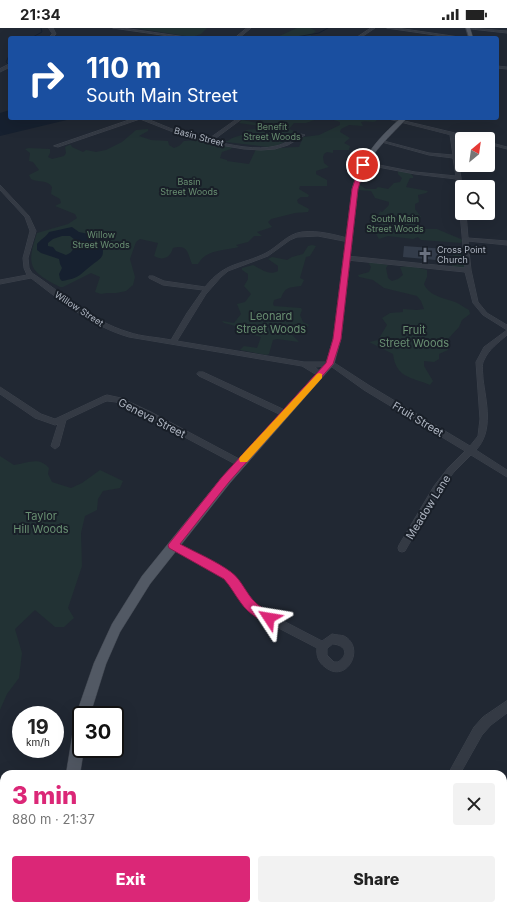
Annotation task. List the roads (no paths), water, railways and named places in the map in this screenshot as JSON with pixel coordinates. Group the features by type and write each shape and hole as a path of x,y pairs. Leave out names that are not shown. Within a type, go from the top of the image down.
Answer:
{"main road":[{"path":"86,706 100,663 116,628 146,580 240,463 330,364 337,339 358,175 364,163 380,141 402,120"},
{"path":"74,770 76,758"}],"street":[{"path":"50,28 54,34 51,36"},
{"path":"115,28 176,36"},
{"path":"239,36 249,28"},
{"path":"361,36 372,28"},
{"path":"389,28 450,36"},
{"path":"471,28 507,32"},
{"path":"417,36 421,32"},
{"path":"56,146 134,120"},
{"name":"Basin Street","path":"146,120 208,141 245,147 268,148 280,146 303,135"},
{"path":"208,141 238,120"},
{"path":"402,120 455,135"},
{"path":"452,134 455,151"},
{"path":"380,141 429,154 455,157"},
{"path":"495,145 507,148"},
{"path":"364,163 415,173 459,178 458,172"},
{"path":"0,187 27,217 34,231 24,265 29,274 32,276"},
{"path":"464,220 468,270 475,302 485,314 507,328"},
{"path":"173,342 195,304 226,270 268,254 292,237 311,234 349,240"},
{"path":"465,239 507,243"},
{"path":"347,258 468,270"},
{"path":"0,282 32,276"},
{"name":"Willow Street","path":"32,276 84,314 104,326 129,335 304,364 318,366 330,364"},
{"path":"151,277 163,283 208,289"},
{"name":"Meadow Lane","path":"402,548 437,488 451,470 478,443 484,429 479,371 480,362 486,349 507,332"},
{"path":"304,364 312,368 320,375"},
{"name":"Fruit Street","path":"330,364 337,367 358,383 471,450 507,474"},
{"path":"201,374 284,413"},
{"path":"0,390 38,416 55,422 64,419"},
{"name":"Geneva Street","path":"64,419 101,400 113,398 148,414 240,463"},
{"path":"55,446 64,419"},
{"path":"173,545 228,576 235,583 245,600 261,614 323,646"},
{"path":"456,770 478,731 487,721 507,706"}],"water":[{"path":"8,111 8,120 67,120 0,136 0,113"},
{"path":"72,227 79,232 103,237 103,255 79,276 62,281 59,274 62,268 59,259 41,253 37,250 37,244 49,232","holes":["62,236 70,236 75,240 73,249 69,254 66,255 56,251 53,247 48,246 48,243 53,239"]}],"waterway":[{"path":"35,36 42,32 41,28"},
{"path":"302,36 319,33 328,28"},
{"path":"8,58 6,62 8,64"}],"place":[{"name":"Cross Point Church","path":"425,255"}],"park label":[{"name":"Benefit Street Woods","path":"272,132"},
{"name":"Basin Street Woods","path":"189,188"},
{"name":"South Main Street Woods","path":"395,224"},
{"name":"Willow Street Woods","path":"101,240"},
{"name":"Leonard Street Woods","path":"271,322"},
{"name":"Fruit Street Woods","path":"414,336"},
{"name":"Taylor Hill Woods","path":"41,522"}]}
